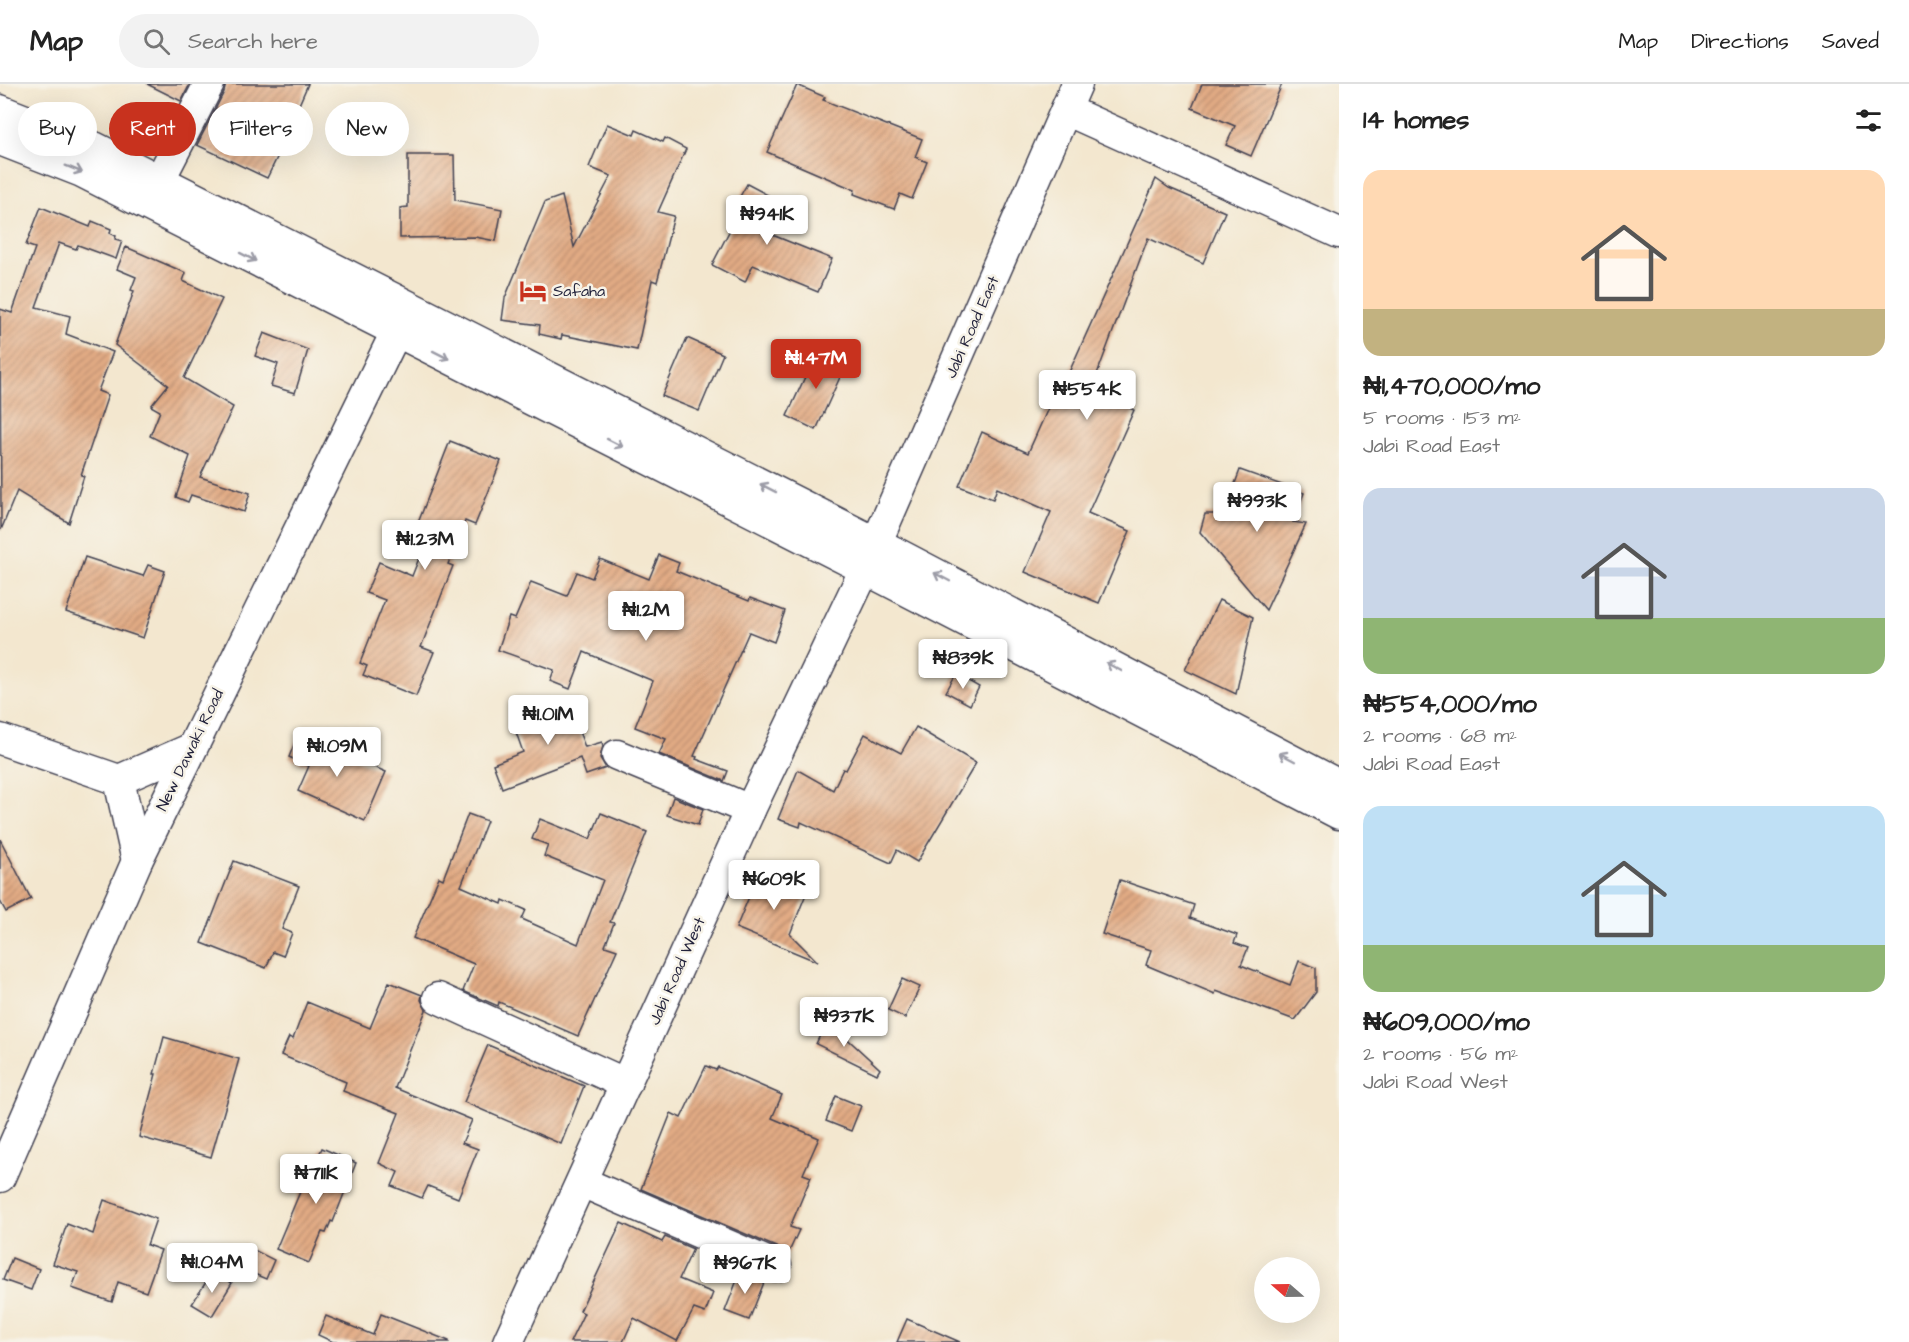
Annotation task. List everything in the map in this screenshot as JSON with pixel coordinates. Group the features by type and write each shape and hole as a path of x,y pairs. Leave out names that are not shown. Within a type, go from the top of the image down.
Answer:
{"street":[{"path":"159,181 208,84"},
{"path":"1072,97 1339,233"},
{"name":"Jabi Road East","path":"871,556 1072,97"},
{"path":"0,111 94,147 159,181 871,556 1339,814"},
{"path":"0,141 82,172 396,332 871,556 1339,784"},
{"name":"New Dawaki Road","path":"0,1177 136,861 396,332"},
{"name":"Jabi Road West","path":"508,1342 750,810 871,556"},
{"path":"0,739 119,780 190,749"},
{"path":"617,755 750,810"},
{"path":"119,780 136,861"},
{"path":"438,998 626,1084"},
{"path":"582,1182 776,1266"}],"building":[{"path":"147,84 190,84 181,101"},
{"path":"226,84 308,84 300,102 219,102"},
{"path":"1202,84 1282,84 1251,156 1226,145 1235,126 1192,108"},
{"path":"797,85 825,97 823,100 922,139 915,157 927,162 912,199 900,194 894,209 854,194 855,190 767,152"},
{"path":"208,123 208,150 197,145"},
{"path":"607,124 634,135 636,130 663,142 665,138 686,149 658,212 674,216 657,282 652,280 637,350 562,335 561,339 539,334 540,325 502,320 505,298 545,202 562,196 574,247 611,176 589,167"},
{"path":"454,155 455,200 502,209 496,241 475,237 400,238 400,208 408,207 408,156"},
{"path":"220,156 278,156 267,178"},
{"path":"1156,179 1169,188 1225,212 1203,263 1148,238 1091,390 1134,410 1088,513 1130,531 1099,603 1025,572 1051,512 997,488 993,499 959,486 982,432 1028,453 1062,377 1066,379"},
{"path":"747,184 781,202 765,232 832,259 818,292 753,265 745,282 712,265 739,212 733,209"},
{"path":"41,207 90,227 92,221 111,229 110,233 116,236 115,239 122,241 116,259 78,245 76,249 59,243 36,307 70,316 66,334 113,352 98,391 108,395 81,475 84,476 69,523 17,491 1,530 0,309 12,313 35,248 26,245"},
{"path":"126,247 186,273 183,281 222,299 184,378 233,407 200,477 250,493 244,512 191,495 188,502 176,497 190,456 150,436 160,411 151,406 168,385 115,345 134,291 131,290 136,277 117,269"},
{"path":"264,333 308,350 295,393 271,386 278,364 255,356"},
{"path":"687,338 723,354 699,411 662,396"},
{"path":"817,351 846,364 816,430 787,416"},
{"path":"450,441 501,461 475,525 465,521 448,564 453,566 421,647 434,652 416,696 363,675 367,666 360,663 385,600 366,593 379,562 412,576 429,533 416,528"},
{"path":"1240,470 1304,493 1293,522 1306,524 1266,610 1200,532 1205,514 1224,514"},
{"path":"659,555 679,563 676,571 749,601 750,598 785,611 774,642 749,632 694,756 697,757 696,759 728,771 724,781 659,754 666,739 635,727 653,681 584,652 570,689 550,681 554,670 498,650 509,617 515,619 531,582 567,596 577,572 592,578 600,559 649,579"},
{"path":"85,557 143,576 148,565 165,571 143,638 66,612"},
{"path":"1219,600 1253,617 1236,694 1185,670"},
{"path":"956,674 979,687 970,705 946,692"},
{"path":"567,700 585,747 602,742 600,758 606,768 586,775 580,758 502,788 493,764 523,752 512,721"},
{"path":"916,727 976,763 917,862 897,850 891,863 801,822 800,827 778,819 798,770 833,790 865,734 901,753"},
{"path":"298,735 386,772 365,821 298,791 309,766 289,757"},
{"path":"673,797 703,809 698,825 667,815"},
{"path":"601,813 647,832 610,922 614,923 605,946 617,950 578,1036 499,1002 498,1006 463,991 474,964 413,938 439,877 443,879 468,814 487,821 461,886 502,904 503,900 526,910 522,919 578,944 603,880 544,856 548,845 532,839 540,819 590,839"},
{"path":"0,839 31,899 6,912 0,901"},
{"path":"234,861 299,886 282,929 292,933 283,956 273,952 266,968 202,943"},
{"path":"761,868 808,889 790,934 818,962 736,928"},
{"path":"1120,880 1194,905 1190,918 1237,935 1234,943 1248,948 1241,965 1290,985 1299,961 1316,968 1316,992 1295,1020 1216,991 1215,994 1146,965 1151,950 1102,934"},
{"path":"902,979 920,987 905,1018 888,1010"},
{"path":"389,982 422,995 421,1000 426,1010 395,1088 472,1120 462,1143 478,1149 458,1198 428,1186 422,1198 392,1186 398,1172 379,1163 399,1113 343,1091 346,1082 281,1055 289,1037 293,1039 307,1002 370,1028"},
{"path":"827,1020 880,1069 877,1074 816,1044"},
{"path":"164,1037 239,1059 211,1157 139,1137"},
{"path":"488,1045 584,1086 561,1144 464,1102"},
{"path":"706,1066 716,1070 718,1067 782,1095 772,1118 819,1138 803,1174 811,1177 790,1227 799,1230 788,1254 641,1189 671,1113 681,1118"},
{"path":"836,1096 861,1106 851,1131 826,1121"},
{"path":"322,1148 356,1163 333,1222 331,1221 326,1233 322,1232 309,1263 276,1249 305,1180 307,1181"},
{"path":"104,1200 156,1219 147,1245 161,1250 146,1292 118,1282 112,1302 72,1288 78,1272 53,1264 67,1224 93,1234"},
{"path":"621,1223 662,1242 665,1237 693,1249 679,1279 713,1293 705,1313 694,1309 677,1341 634,1318 623,1342 570,1342 584,1313 580,1311"},
{"path":"244,1245 274,1260 266,1279 233,1265"},
{"path":"12,1258 39,1269 31,1290 3,1280"},
{"path":"741,1270 765,1280 749,1320 725,1311"},
{"path":"213,1271 232,1283 212,1316 192,1304"},
{"path":"381,1314 449,1342 333,1342 318,1335 326,1316 373,1335"},
{"path":"907,1319 960,1342 897,1342"}],"place":[{"name":"Safaha","path":"533,291"}]}
